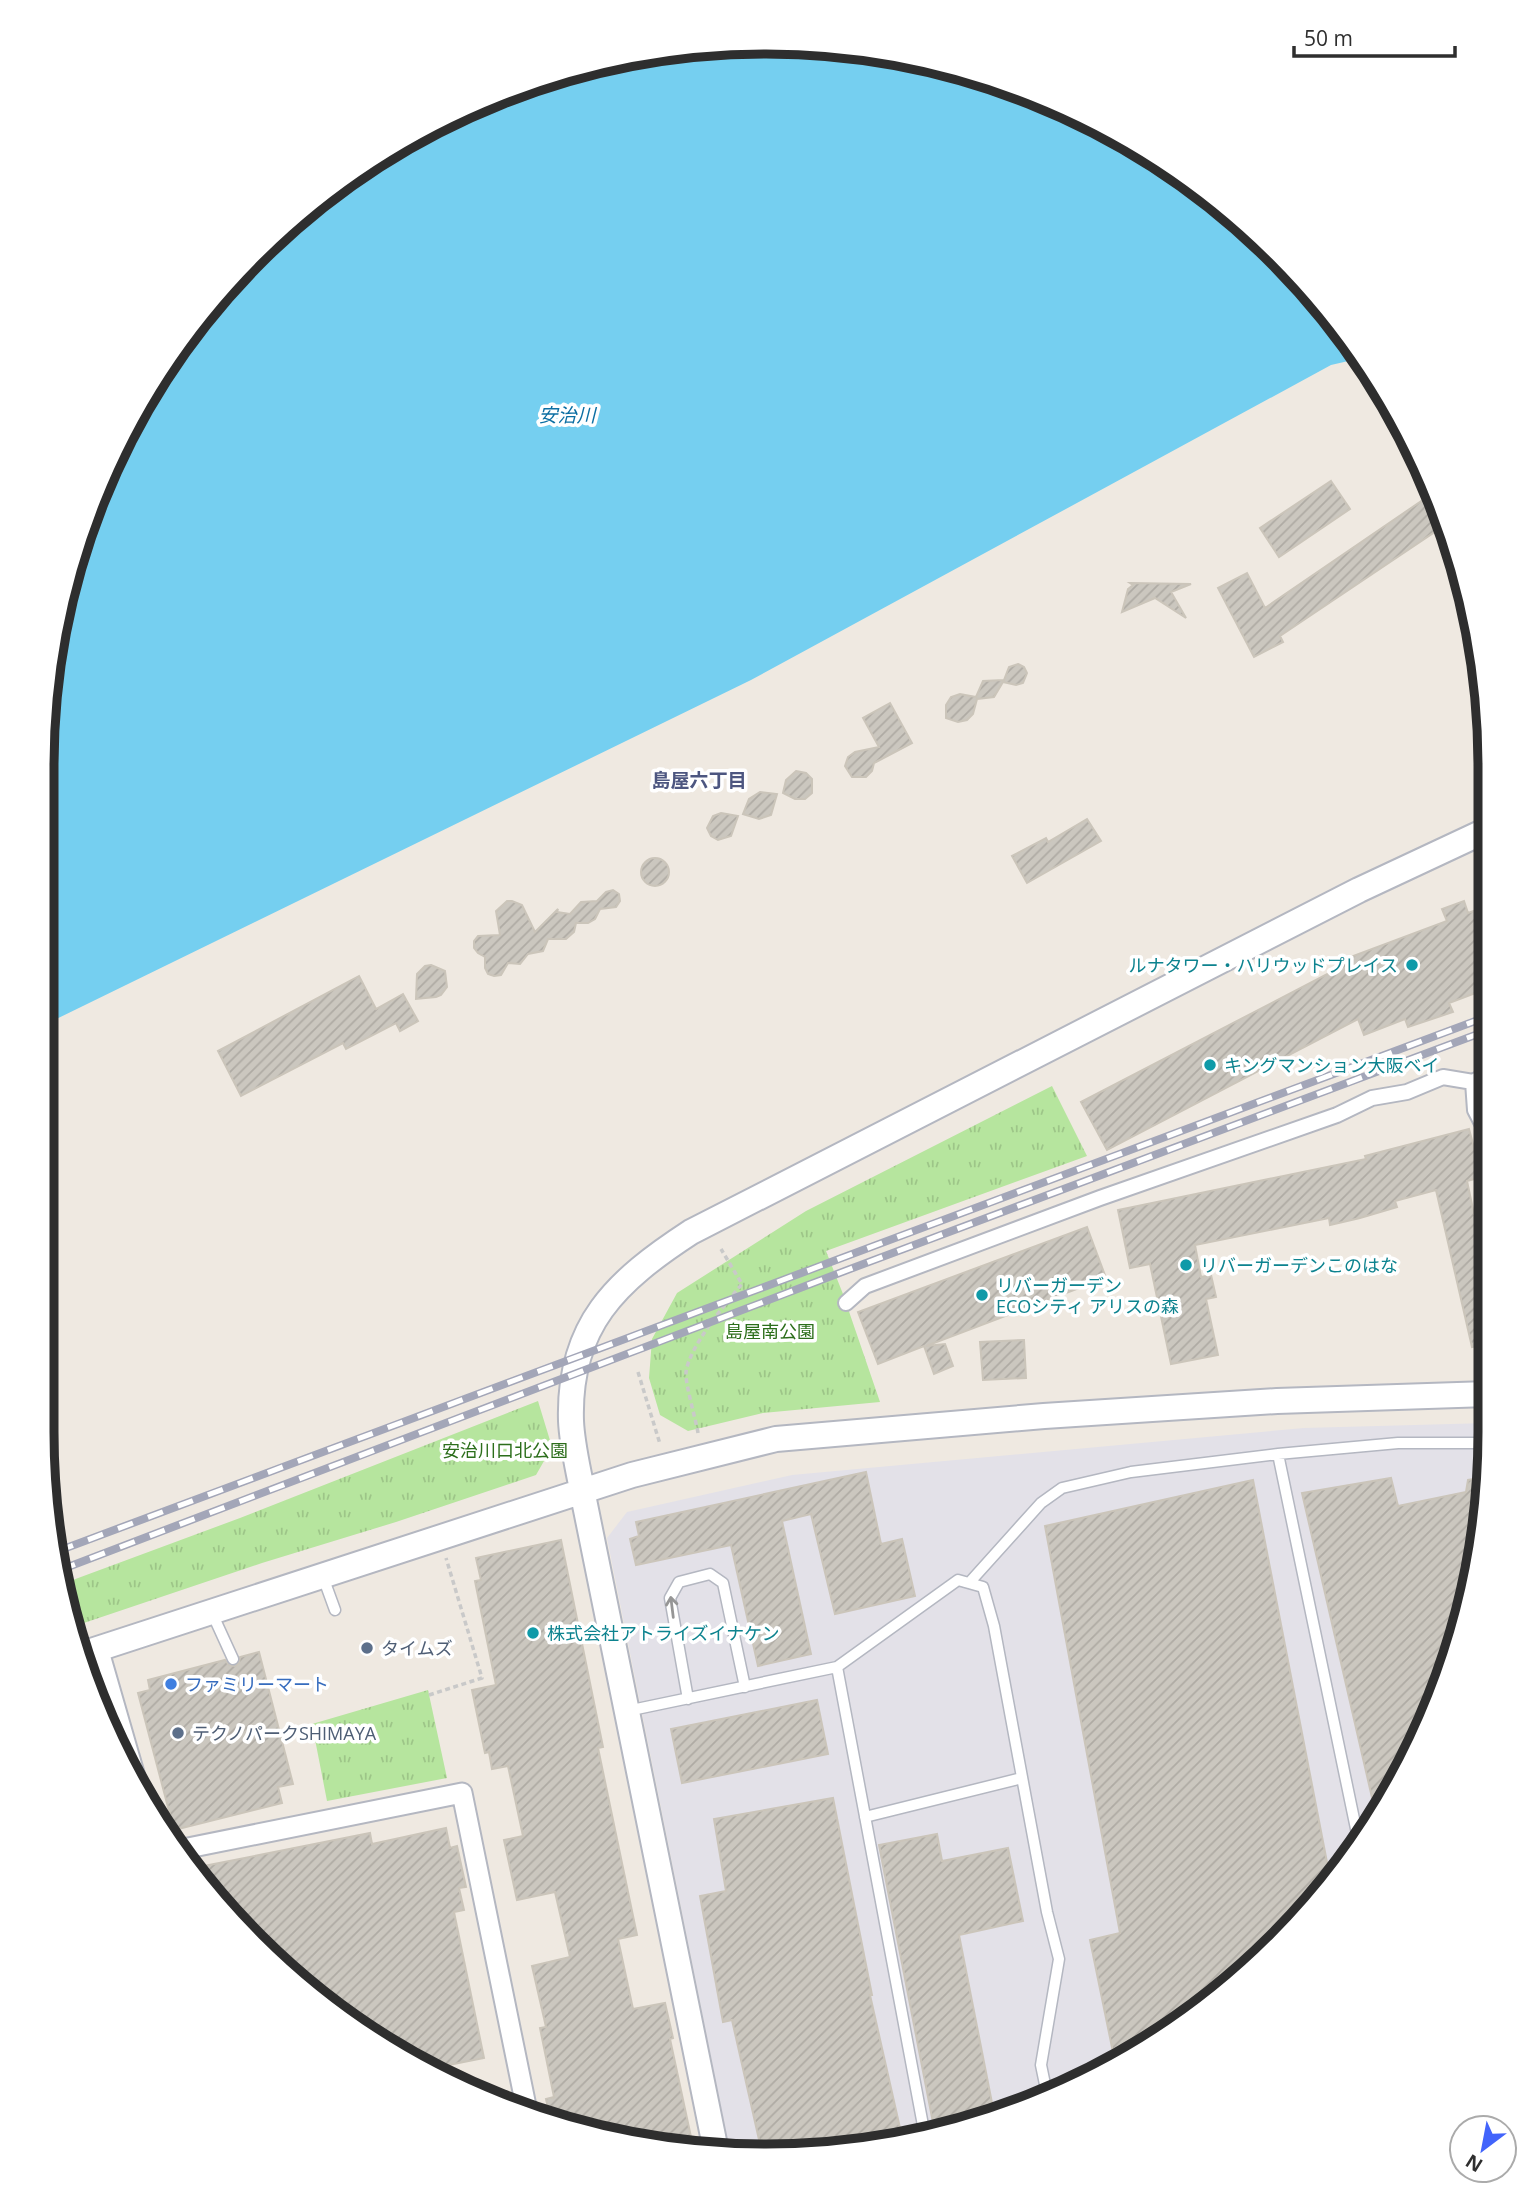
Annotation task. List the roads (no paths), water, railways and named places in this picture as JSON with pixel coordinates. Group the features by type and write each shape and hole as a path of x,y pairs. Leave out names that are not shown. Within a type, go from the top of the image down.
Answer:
{"street":[{"path":"714,2142 582,1490 571,1423 573,1370 579,1350 601,1307 619,1287 663,1250 691,1232 1359,890 1478,834"},
{"path":"846,1303 865,1286 1100,1198 1337,1115 1372,1098 1406,1092 1443,1077 1478,1079"},
{"path":"1478,1091 1475,1110 1478,1116"},
{"path":"89,1652 582,1490 776,1439 1071,1414 1478,1394"},
{"path":"189,1848 462,1793 525,2102"}],"lane":[{"path":"969,1583 1041,1503 1062,1488 1131,1472 1278,1454 1398,1443 1478,1443"},
{"path":"1278,1454 1356,1830"},
{"path":"688,1699 670,1598 679,1582 710,1574 723,1583 745,1687"},
{"path":"323,1576 335,1610"},
{"path":"627,1712 837,1667 958,1580 983,1587 1047,1912 1059,1959 1041,2065 1045,2087"},
{"path":"212,1612 233,1658"},
{"path":"837,1667 923,2126"},
{"path":"865,1817 1022,1778"}],"water":[{"name":"安治川","path":"766,54 813,56 859,60 950,79 1038,108 1122,150 1161,174 1199,201 1269,263 1301,297 1351,360 1331,365 751,680 54,1020 54,766 60,673 79,582 108,494 150,410 174,371 231,297 297,231 333,201 371,174 451,128 537,92 627,68 673,60"}],"railway":[{"path":"64,1549 1478,1020"},
{"path":"67,1567 850,1269 1478,1034"}],"place":[{"name":"ルナタワー・ハリウッドプレイス","path":"1412,965"},
{"name":"キングマンション大阪ベイ","path":"1210,1065"},
{"name":"リバーガーデンこのはな","path":"1186,1265"},
{"name":"リバーガーデン ECOシティ アリスの森","path":"982,1295"},
{"name":"株式会社アトライズイナケン","path":"533,1633"},
{"name":"タイムズ","path":"367,1648"},
{"name":"ファミリーマート","path":"171,1684"},
{"name":"テクノパークSHIMAYA","path":"178,1733"}],"district":[{"name":"島屋六丁目","path":"699,780"}],"park label":[{"name":"島屋南公園","path":"770,1331"},
{"name":"安治川口北公園","path":"505,1450"}]}
